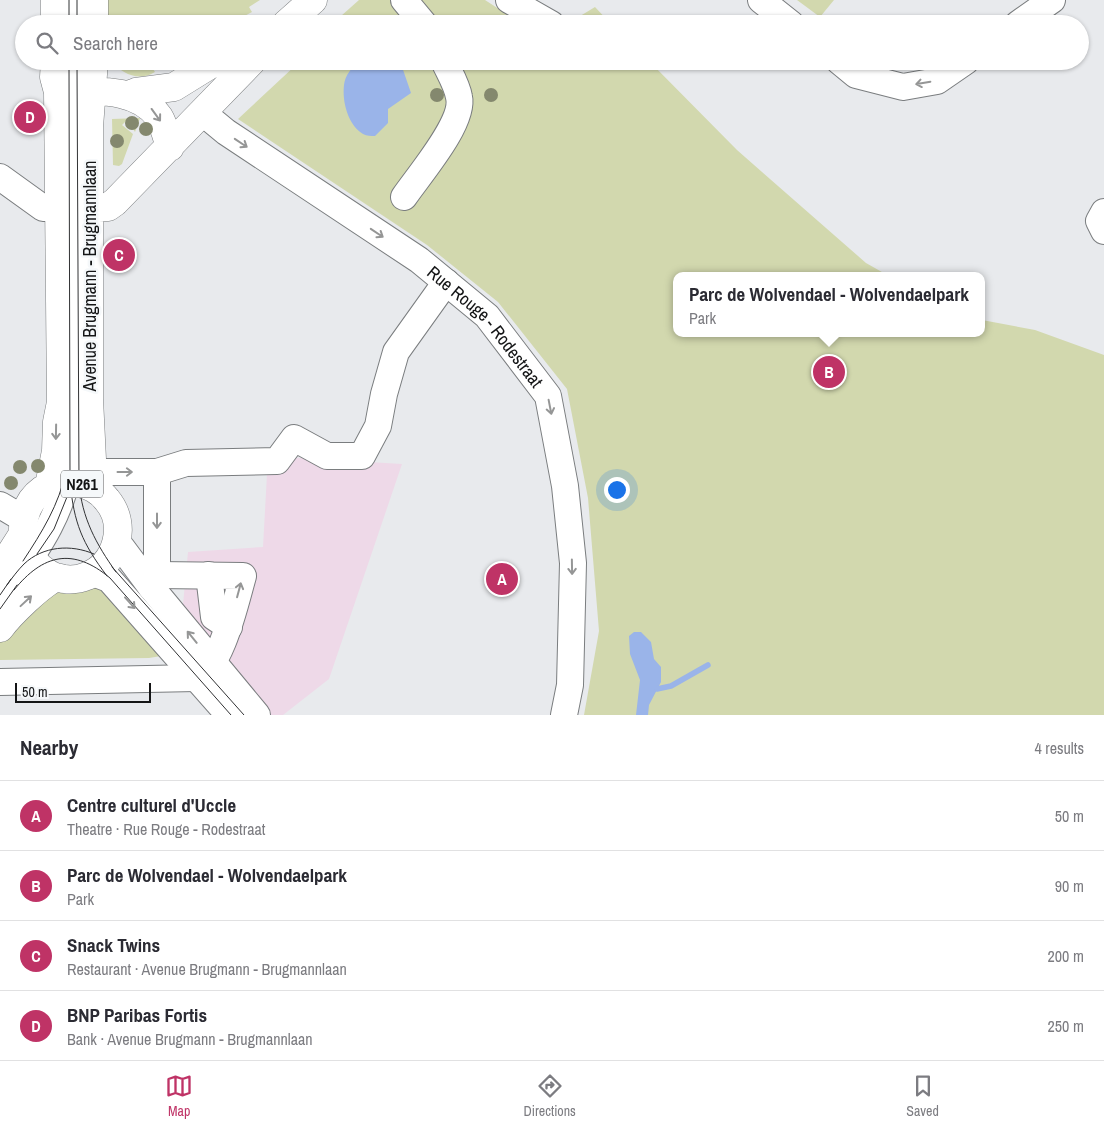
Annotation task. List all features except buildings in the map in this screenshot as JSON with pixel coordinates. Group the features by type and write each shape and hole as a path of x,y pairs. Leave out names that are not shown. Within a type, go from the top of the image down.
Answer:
{"main road":[{"path":"55,15 56,0"},
{"path":"94,0 94,15"},
{"path":"296,15 313,0"},
{"name":"Avenue Brugmann - Brugmannlaan","path":"54,70 54,77 75,91"},
{"name":"Avenue Brugmann - Brugmannlaan","path":"58,484 57,422 61,402 74,208 75,91 88,70"},
{"path":"128,95 136,92 174,87 201,70"},
{"path":"74,208 108,207 115,202 244,70"},
{"path":"75,91 128,95 150,107 160,119 170,147"},
{"name":"Avenue Brugmann - Brugmannlaan","path":"74,208 94,481"},
{"name":"N261","path":"3,586 18,530 30,502 58,484 84,484 94,481 114,512 118,524 116,543"},
{"path":"18,530 41,570 57,578 76,579 94,573 108,560 116,543"},
{"path":"0,628 34,593 57,578"}],"street":[{"path":"73,0 73,15"},
{"path":"404,0 416,15"},
{"path":"509,0 535,15"},
{"path":"761,0 780,15"},
{"path":"1031,15 1052,0"},
{"path":"74,70 75,91"},
{"path":"404,197 454,124 459,113 460,97 448,70"},
{"path":"850,70 856,75 903,86 937,81 953,70"},
{"name":"Rue Rouge - Rodestraat","path":"203,113 226,132 419,260 446,282 487,316 548,396 565,486 573,563 570,685 564,715"},
{"path":"0,177 43,208 74,208"},
{"path":"1104,212 1099,221 1104,231"},
{"path":"94,481 157,472 186,463 277,461 294,438 327,456 362,456 378,426 384,394 396,352 446,282"},
{"path":"154,581 157,472"},
{"path":"18,530 50,526 58,510 58,484"},
{"path":"116,543 154,581 229,715"},
{"path":"94,573 109,579 205,671 257,715"},
{"path":"154,581 209,575 242,576 229,627 205,671"},
{"path":"0,682 205,671"}],"shaded area":[{"path":"268,456 402,464 329,679 283,715 263,715 182,615 188,552 263,547"}],"green space":[{"path":"105,0 260,0 249,7 252,12 246,15 106,15"},
{"path":"359,0 485,0 508,15 342,15"},
{"path":"797,0 834,0 822,15 817,15"},
{"path":"595,7 603,15 582,15"},
{"path":"120,70 154,70 155,72 143,76"},
{"path":"291,70 658,70 737,150 866,263 882,272 673,272 673,337 985,337 985,321 1035,330 1104,355 1104,715 584,715 599,631 588,498 567,389 498,302 427,245 238,119"},
{"path":"140,118 135,132 127,120 122,125 133,134 122,164 119,166 113,165 112,119"},
{"path":"95,582 167,655 149,658 0,660 0,640 50,592"}],"water":[{"path":"351,70 403,70 411,93 388,109 388,123 375,136 364,135 358,130 353,125 347,112 344,92 345,81"},
{"path":"634,632 641,632 651,642 654,659 661,667 661,682 649,705 648,715 636,715 640,680 630,654 629,636"}],"waterway":[{"path":"657,689 671,686 708,665"}],"tram line":[{"path":"69,0 69,15"},
{"path":"77,0 77,15"},
{"path":"69,70 70,482 74,509 85,543 107,576"},
{"path":"77,70 79,483 83,508 91,530 116,572"},
{"path":"23,561 54,507 66,471"},
{"path":"37,554 54,529 69,492"},
{"path":"7,585 24,564 48,550 67,548 94,554"},
{"path":"14,590 25,578 47,562 71,559 96,568 110,578 231,715"},
{"path":"112,567 244,715"},
{"path":"0,595 11,579"},
{"path":"0,609 17,585"}],"place":[{"name":"BNP Paribas Fortis","path":"30,117"},
{"name":"Snack Twins","path":"119,255"},
{"name":"Parc de Wolvendael - Wolvendaelpark","path":"829,372"},
{"name":"Centre culturel d'Uccle","path":"502,579"}]}
